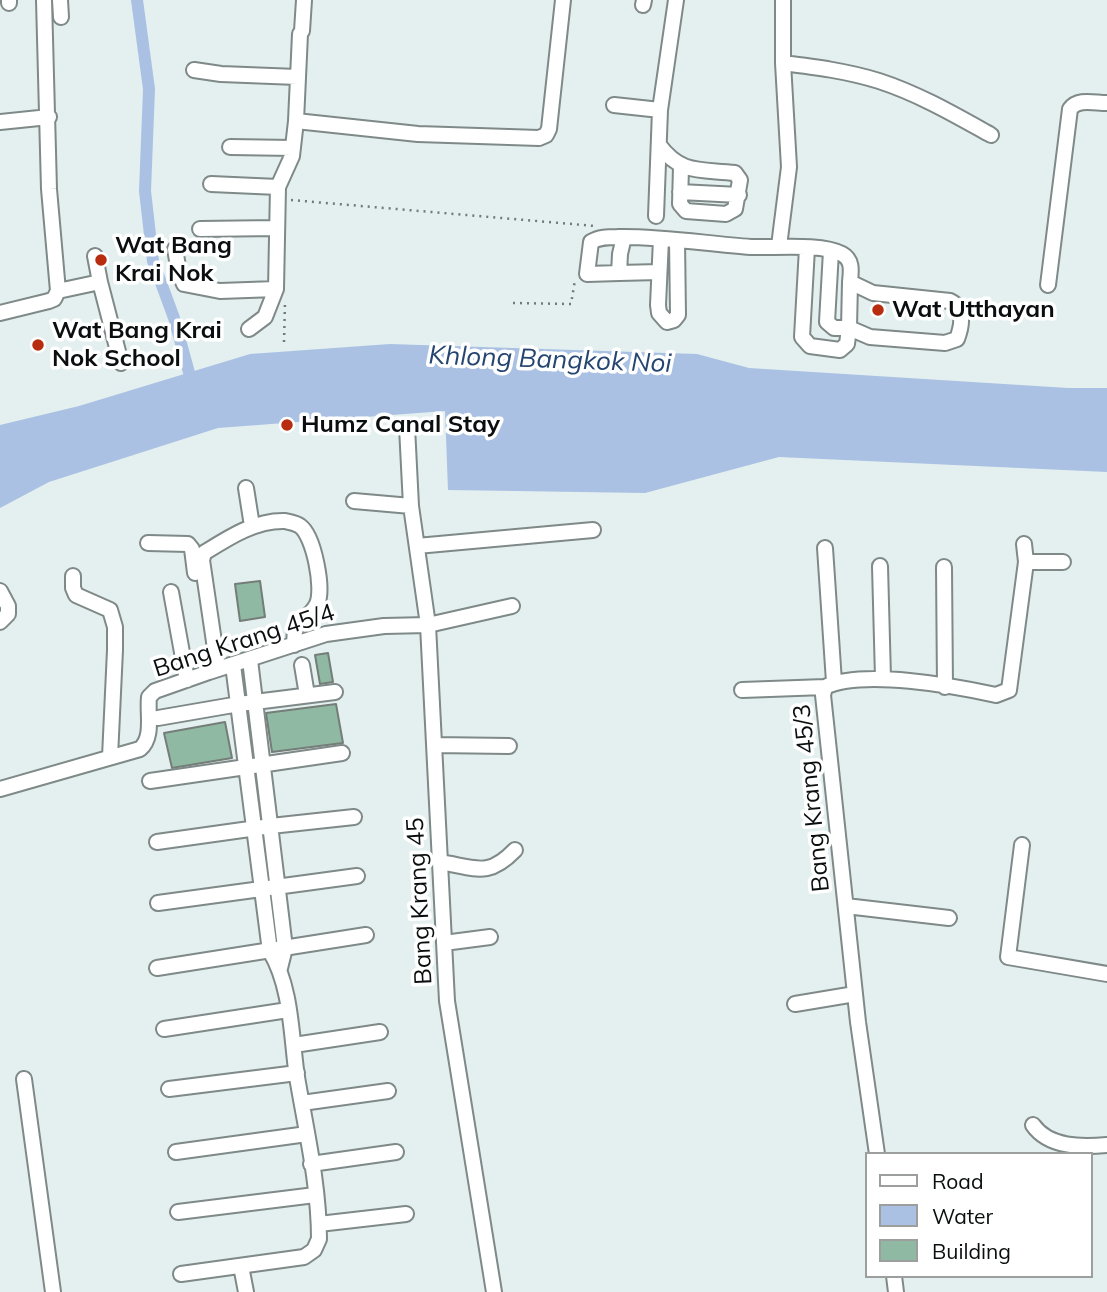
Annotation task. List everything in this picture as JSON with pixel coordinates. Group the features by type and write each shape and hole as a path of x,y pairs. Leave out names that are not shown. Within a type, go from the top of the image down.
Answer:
{"street":[{"path":"0,313 49,301 54,299 58,291 49,189 44,0"},
{"path":"60,0 61,17"},
{"path":"249,329 265,317 276,289 277,193 293,148 304,0"},
{"path":"296,121 418,134 539,138 546,135 549,129 563,0"},
{"path":"656,216 660,110 676,0"},
{"path":"779,247 789,167 783,63 783,0"},
{"path":"783,63 832,69 879,81 932,102 991,135"},
{"path":"194,69 221,74 297,77"},
{"path":"1048,285 1070,109 1072,105 1080,102 1107,103"},
{"path":"614,105 660,110"},
{"path":"0,122 49,117"},
{"path":"659,145 667,156 681,167 735,173 740,180 735,209 726,214 686,211 680,204 681,167"},
{"path":"230,147 293,148"},
{"path":"211,184 277,193"},
{"path":"200,229 276,228"},
{"path":"659,272 587,274 589,247 597,238 624,237 752,247 807,248 843,254 851,264 849,328 847,344 840,350 810,346 802,337 807,248"},
{"path":"619,274 624,237"},
{"path":"661,239 659,313 667,322 678,315 677,240"},
{"path":"175,249 184,284 220,291 276,289"},
{"path":"831,251 827,322 834,328 849,328 870,337 945,344 957,339 961,314 960,309 950,301 873,293 850,282"},
{"path":"94,256 121,363"},
{"path":"58,291 100,282"},
{"name":"Bang Krang 45","path":"407,427 411,506 428,625 447,1001 494,1292"},
{"path":"246,488 252,526"},
{"path":"354,501 411,506"},
{"path":"213,670 202,560 204,553 252,526 290,522 302,527 310,541 320,594 312,612 295,628 294,645"},
{"path":"417,546 593,530"},
{"path":"148,543 188,544 192,549 213,670"},
{"name":"Bang Krang 45/3","path":"877,1152 855,994 823,695 830,684 883,678 996,695 1009,690 1026,562 1024,544"},
{"path":"742,690 830,684 825,548"},
{"path":"1026,562 1063,562"},
{"path":"880,566 883,678"},
{"path":"944,567 945,687"},
{"path":"73,576 76,595 110,610 113,617 115,756"},
{"path":"0,591 8,606 8,614 0,622"},
{"path":"172,592 187,680"},
{"name":"Bang Krang 45/4","path":"0,789 140,749 148,737 149,697 155,691 213,670 326,634 428,625 512,606"},
{"path":"250,660 285,948 280,968"},
{"path":"181,1273 304,1257 314,1250 319,1239 307,1134 288,1010 280,968 270,951 233,665"},
{"path":"302,666 307,695"},
{"path":"158,718 335,692"},
{"path":"434,745 509,746"},
{"path":"150,781 342,753"},
{"path":"157,842 354,817"},
{"path":"1022,845 1008,957 1107,974"},
{"path":"440,862 488,870 500,864 515,850"},
{"path":"158,903 357,876"},
{"path":"846,906 949,918"},
{"path":"157,968 366,935"},
{"path":"444,943 490,937"},
{"path":"795,1004 855,994"},
{"path":"164,1029 288,1010"},
{"path":"293,1045 380,1032"},
{"path":"169,1089 297,1073"},
{"path":"24,1079 53,1292"},
{"path":"302,1103 388,1091"},
{"path":"1033,1125 1040,1135 1058,1143 1088,1147 1107,1146"},
{"path":"176,1152 307,1134"},
{"path":"311,1164 396,1152"},
{"path":"178,1212 315,1195"},
{"path":"319,1224 406,1214"},
{"path":"242,1266 246,1292"}],"path":[{"path":"277,193 603,226"},
{"path":"513,303 571,304 575,280"}],"water":[{"name":"Khlong Bangkok Noi","path":"390,344 697,354 749,368 1068,388 1107,388 1107,472 779,457 645,493 448,490 445,411 218,428 49,482 0,508 0,425 79,406 250,354"}],"building":[{"path":"260,581 265,617 240,621 235,584"},
{"path":"328,653 333,682 320,684 315,655"},
{"path":"336,704 343,743 272,752 266,713"},
{"path":"225,722 232,758 172,768 164,733"}],"waterway":[{"path":"137,0 149,89 145,191 153,261 174,318 193,387"}],"place":[{"name":"Wat Bang Krai Nok","path":"101,260"},
{"name":"Wat Utthayan","path":"878,310"},
{"name":"Wat Bang Krai Nok School","path":"38,345"},
{"name":"Humz Canal Stay","path":"287,425"}]}
